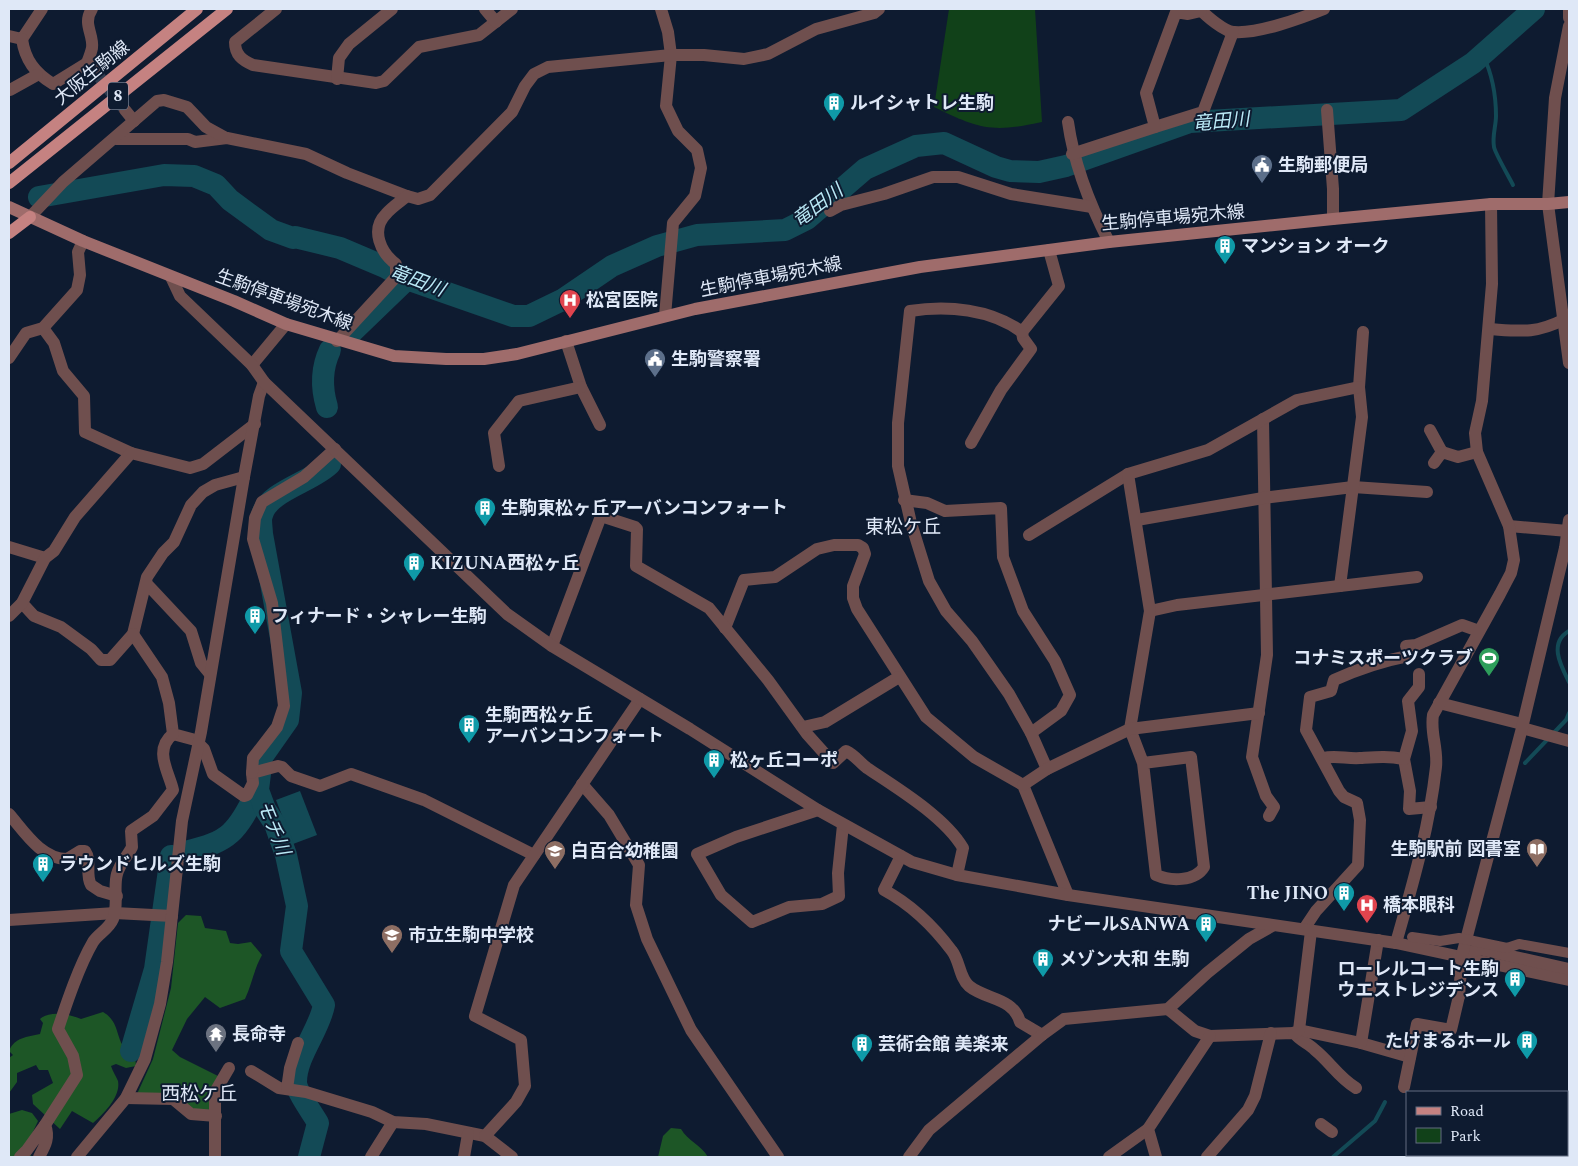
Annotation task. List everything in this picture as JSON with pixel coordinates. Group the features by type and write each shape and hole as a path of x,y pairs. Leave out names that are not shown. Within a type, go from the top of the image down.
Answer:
{"main road":[{"name":"大阪生駒線","path":"9,163 197,9"},
{"name":"大阪生駒線","path":"9,183 227,9"},
{"name":"生駒停車場宛木線","path":"9,207 83,241 286,324 337,341 394,356 484,359 517,354 566,341 594,336 665,316 855,278 1109,242 1491,204 1569,202"},
{"path":"9,233 30,218"}],"street":[{"path":"42,9 22,39 24,52 38,75 53,84 91,67 93,46 88,34 88,20 92,9"},
{"path":"276,9 235,42 235,50 242,60 253,65 337,79 376,83 384,81 419,47 480,35 512,9"},
{"path":"337,79 339,58 349,44 392,9"},
{"path":"485,9 496,22"},
{"path":"660,9 666,21 672,55 666,106 678,132 697,150 701,168 695,196 673,222 665,316"},
{"path":"30,218 63,182 116,139 134,120 157,101 164,100 188,107 206,127 227,138 306,154 346,174 418,199 430,195 512,112 525,86 534,74 548,67 672,55 704,55 744,59 768,54 816,29 879,9"},
{"path":"1155,127 1146,93 1176,12 1188,14 1200,10 1214,19 1219,26 1233,32 1276,26 1324,9"},
{"path":"1569,9 1569,18"},
{"path":"1569,26 1554,108 1548,204 1569,363"},
{"path":"1073,156 1203,112 1233,32"},
{"path":"9,36 22,39"},
{"path":"10,90 38,75"},
{"path":"125,110 134,120"},
{"path":"1327,110 1333,219"},
{"path":"1068,122 1073,156 1092,207 1109,242"},
{"path":"116,139 188,138 195,142 227,138"},
{"path":"830,211 841,205 884,194 933,177 958,177 1011,194 1092,207"},
{"path":"337,341 396,277 396,264 386,257 382,251 378,240 379,231 384,215 407,196"},
{"path":"1396,942 1428,827 1436,751 1431,727 1432,715 1511,573 1514,560 1509,526 1477,452 1476,433 1482,401 1492,284 1491,204"},
{"path":"9,358 26,333 43,328 77,290 80,275 78,252 83,241"},
{"path":"1022,332 1059,286 1049,250"},
{"path":"171,277 180,296 252,365 264,382 507,614 552,646 818,810 902,856 957,875 1068,895 1272,926 1396,942 1569,980"},
{"path":"971,443 1001,390 1031,349 1023,338 1022,332 1006,320 939,306 910,311 898,424 898,466 904,500 929,581 946,610 972,641 1010,694 1031,733 1047,769"},
{"path":"1489,329 1544,329 1563,320"},
{"path":"252,365 286,324"},
{"path":"43,328 54,342 63,371 84,396 86,432 131,453 190,468 203,464 255,424"},
{"path":"1340,586 1362,417 1359,387 1363,332"},
{"path":"566,341 581,388 600,425"},
{"path":"77,1157 126,1098 145,1059 160,1004 167,916 182,821 198,742 244,477 264,382"},
{"path":"1029,535 1128,474 1208,450 1297,400 1359,387"},
{"path":"499,466 494,434 519,401 581,388"},
{"path":"1262,419 1267,656 1252,757 1266,796 1274,807 1269,816"},
{"path":"1430,430 1442,452 1458,457 1477,452"},
{"path":"108,442 116,469"},
{"path":"173,734 198,742 204,749 212,774 244,796 247,795 258,772 254,758 277,728 284,706 272,604 252,539 255,518 262,502 304,477 335,449"},
{"path":"1434,463 1442,452"},
{"path":"9,616 22,603 45,558 54,550 84,506 131,453"},
{"path":"1128,474 1137,520 1150,611 1130,729 1143,763 1156,875 1178,880 1201,871 1204,867 1191,757 1143,763"},
{"path":"22,603 34,616 61,627 91,649 101,660 110,660 133,634 146,583 163,554 174,542 186,513 196,499 214,485 244,477"},
{"path":"1137,520 1263,498 1353,487 1427,492"},
{"path":"904,500 927,503 945,510 1001,508 1009,548 1003,557 1023,611 1055,661 1070,695 1061,711 1031,733"},
{"path":"552,646 603,515 637,529 636,566 709,608 803,727 806,734 833,763 846,751 851,753 865,766 921,805 958,840 963,848 957,875"},
{"path":"1404,1087 1417,1024 1451,1030 1459,996 1462,955 1522,726 1569,525 1509,526"},
{"path":"725,628 744,580 775,577 817,549 834,545 858,545 863,548 865,554 853,586 853,598 857,609 926,717 974,757 1023,785 1068,895"},
{"path":"9,547 45,558"},
{"path":"1150,611 1177,605 1417,577"},
{"path":"146,583 191,631 201,663 210,674"},
{"path":"1356,1088 1344,1081 1315,1049 1300,1040 1296,1031 1308,930 1316,911 1358,864 1360,810 1357,803 1344,797 1339,790 1306,730 1310,697 1326,694 1331,690 1334,680 1407,651 1416,645 1462,625 1479,631"},
{"path":"133,634 162,677 170,703 173,734"},
{"path":"1419,674 1419,687 1408,701 1412,730 1404,759 1410,791 1409,809 1431,807"},
{"path":"803,727 825,722 899,677"},
{"path":"486,1136 516,1102 524,1086 525,1072 521,1040 475,1016 514,885 640,699"},
{"path":"1439,703 1569,741"},
{"path":"1023,785 1047,769 1130,729 1259,712"},
{"path":"20,1157 45,1125 76,1075 73,1056 58,1028 66,1003 93,943 112,923 117,896 116,876 121,862 132,847 131,831 153,816 173,790 163,758 166,741 173,734"},
{"path":"1323,758 1334,756 1360,758 1385,756 1404,759"},
{"path":"258,772 282,767 291,776 311,784 323,785 351,774 392,787 424,800 534,855"},
{"path":"582,784 609,815 639,865 636,905 647,939 690,1030 778,1157"},
{"path":"818,810 736,837 697,854 721,895 752,922 789,907 822,904 839,896 838,873 843,825"},
{"path":"10,817 35,845 60,858 72,858 80,851 85,851 88,856 88,873 91,885 100,891 117,896"},
{"path":"902,856 884,890 899,898 918,914 954,952 968,985 978,992 1004,1002 1017,1013 1020,1022 1042,1034"},
{"path":"9,920 115,913 167,916"},
{"path":"909,1157 929,1130 1042,1034 1064,1019 1168,1009 1207,973 1249,939 1272,926"},
{"path":"1412,936 1440,941 1458,938 1506,948 1519,944 1569,953"},
{"path":"1362,1043 1378,940"},
{"path":"1462,955 1479,949 1569,969"},
{"path":"1168,1009 1195,1031 1210,1036 1296,1031 1362,1043 1410,1057"},
{"path":"1207,1157 1248,1110 1254,1096 1271,1033"},
{"path":"1109,1157 1148,1129 1210,1036"},
{"path":"289,1089 290,1068 298,1042"},
{"path":"215,1157 215,1092 229,1068"},
{"path":"251,1071 279,1088 306,1092 372,1112 393,1122 426,1124 468,1134 486,1136 512,1157"},
{"path":"126,1098 173,1098 191,1114 216,1116"},
{"path":"371,1157 393,1122"},
{"path":"40,1157 47,1141 48,1132 45,1125"},
{"path":"1148,1129 1156,1157"},
{"path":"464,1157 468,1134"}],"green space":[{"path":"949,9 1035,9 1042,122 1010,127 986,127 963,120 934,107"},
{"path":"186,915 201,916 205,928 226,931 230,943 251,942 262,955 245,999 220,1008 205,997 187,1019 172,1050 180,1057 220,1077 211,1113 137,1094 153,1059 171,988 178,923"},
{"path":"103,1012 114,1023 123,1046 135,1055 136,1066 126,1068 116,1064 111,1066 118,1081 117,1093 102,1115 93,1123 72,1111 60,1129 33,1104 32,1095 53,1083 48,1070 39,1070 36,1065 17,1073 17,1082 9,1093 9,1058 13,1055 9,1051 18,1040 40,1034 43,1023 40,1019 44,1016 60,1014 81,1019"},
{"path":"22,1110 32,1113 38,1121 30,1138 31,1157 9,1157 9,1114"},
{"path":"671,1128 681,1129 708,1157 658,1157 663,1136"}],"shaded area":[{"path":"300,791 317,835 293,844 276,800"}],"waterway":[{"name":"竜田川","path":"39,197 164,175 194,176 216,185 230,200 271,230 293,238 340,248 385,267 407,279 513,316 529,316 562,300 612,266 657,246 697,235 785,230 807,219 865,169 916,146 944,143 996,167 1010,171 1039,172 1066,166 1190,122 1401,110 1473,63 1534,9"},
{"path":"1483,55 1491,77 1495,100 1494,147 1513,185"},
{"name":"モチ川","path":"351,333 407,279"},
{"name":"モチ川","path":"327,407 323,378 330,350"},
{"name":"モチ川","path":"309,1157 318,1123 302,1097 296,1082 300,1063 318,1024 324,1005 291,951 297,906 286,855 275,824 265,809 258,790 262,757 288,720 291,693 262,534 261,519 266,507 273,499 330,464"},
{"path":"1569,631 1559,642 1558,648 1560,662 1569,682"},
{"path":"1525,763 1566,720 1569,713"},
{"path":"185,852 213,844 231,833 244,816 258,790"},
{"path":"131,1051 155,969 171,856"},
{"path":"1333,1157 1375,1121 1385,1102"}],"tunnel":[{"path":"94,70 125,110"}],"place":[{"name":"ルイシャトレ生駒","path":"834,122"},
{"name":"生駒郵便局","path":"1262,184"},
{"name":"マンション オーク","path":"1225,265"},
{"name":"松宮医院","path":"570,319"},
{"name":"生駒警察署","path":"655,378"},
{"name":"生駒東松ヶ丘アーバンコンフォート","path":"485,527"},
{"name":"KIZUNA西松ヶ丘","path":"414,582"},
{"name":"フィナード・シャレー生駒","path":"255,635"},
{"name":"コナミスポーツクラブ","path":"1489,677"},
{"name":"生駒西松ヶ丘 アーバンコンフォート","path":"469,744"},
{"name":"松ヶ丘コーポ","path":"714,779"},
{"name":"生駒駅前 図書室","path":"1537,868"},
{"name":"白百合幼稚園","path":"555,870"},
{"name":"ラウンドヒルズ生駒","path":"43,883"},
{"name":"The JINO","path":"1344,912"},
{"name":"橋本眼科","path":"1367,924"},
{"name":"ナビールSANWA","path":"1206,943"},
{"name":"市立生駒中学校","path":"392,954"},
{"name":"メゾン大和 生駒","path":"1043,978"},
{"name":"ローレルコート生駒 ウエストレジデンス","path":"1515,998"},
{"name":"長命寺","path":"216,1053"},
{"name":"たけまるホール","path":"1527,1060"},
{"name":"芸術会館 美楽来","path":"862,1063"}],"district":[{"name":"東松ケ丘","path":"903,527"},
{"name":"西松ケ丘","path":"199,1094"}]}
